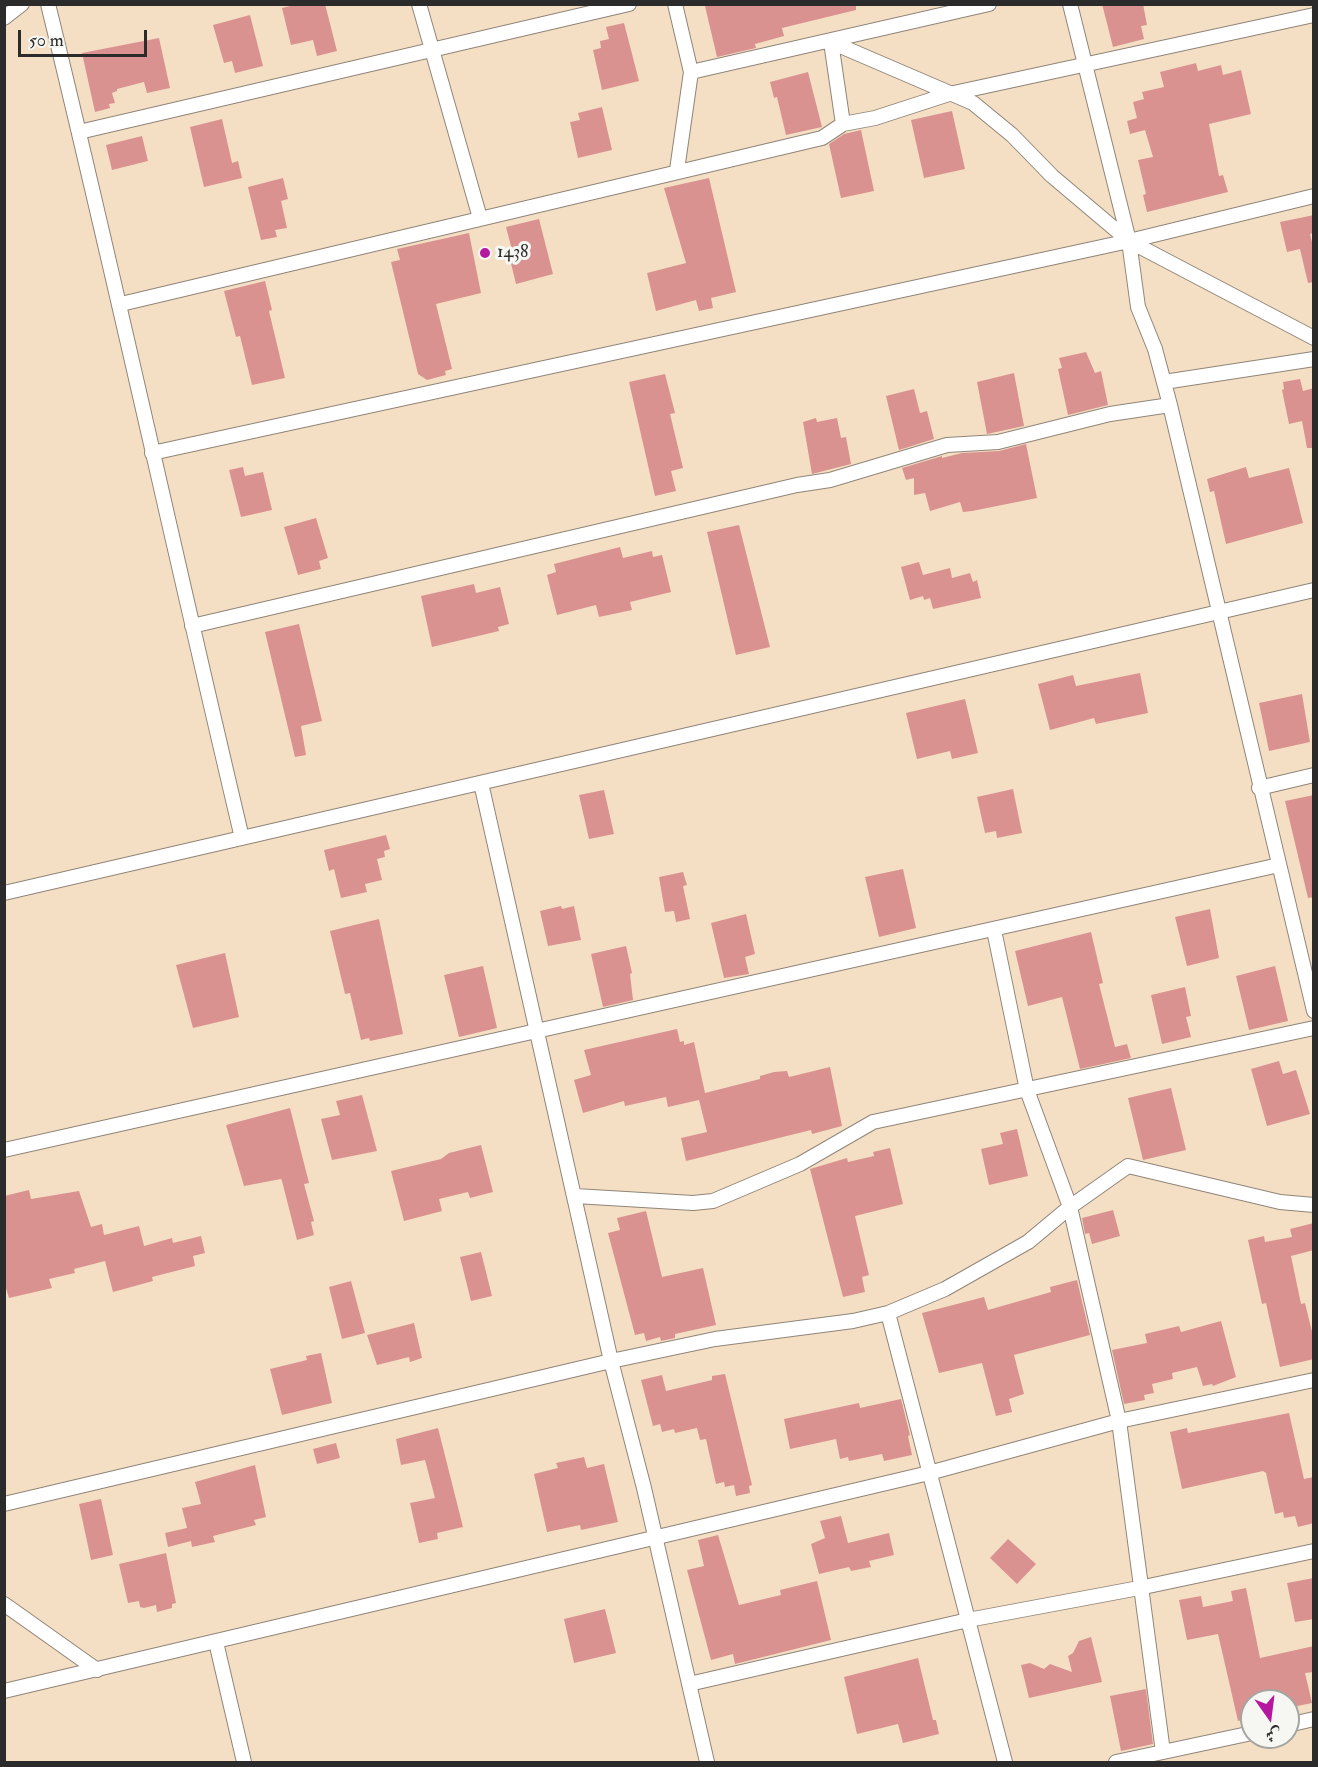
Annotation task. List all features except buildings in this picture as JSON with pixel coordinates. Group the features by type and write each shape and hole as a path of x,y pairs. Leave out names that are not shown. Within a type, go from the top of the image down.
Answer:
{"street":[{"path":"4,18 22,4"},
{"path":"48,4 121,304 152,453 242,838"},
{"path":"419,4 480,218"},
{"path":"79,132 628,4"},
{"path":"675,4 691,72 677,170"},
{"path":"691,72 831,42 989,4"},
{"path":"1070,4 1129,241 1138,307 1155,349 1164,382 1220,612 1259,788 1279,866 1307,949 1314,1011"},
{"path":"121,304 677,170 822,138 843,124 875,117 950,94 1314,15"},
{"path":"831,42 973,103 1012,135 1052,176 1129,241 1314,338"},
{"path":"831,42 843,124"},
{"path":"152,453 1129,241 1314,196"},
{"path":"1164,382 1314,358"},
{"path":"192,626 797,485 830,480 947,445 998,442 1110,414 1170,405"},
{"path":"4,893 1314,590"},
{"path":"1259,788 1314,775"},
{"path":"481,783 706,1762"},
{"path":"4,1150 1279,866"},
{"path":"994,930 1027,1090 1070,1208 1119,1421 1139,1588 1163,1752"},
{"path":"575,1196 693,1203 713,1201 800,1164 873,1122 1314,1028"},
{"path":"4,1504 612,1360 715,1339 853,1321 888,1313 971,1276 1028,1242 1128,1166 1280,1202 1314,1205"},
{"path":"888,1313 1005,1762"},
{"path":"4,1691 929,1473 1119,1421 1314,1380"},
{"path":"689,1684 968,1620 1139,1588 1314,1551"},
{"path":"4,1604 97,1670"},
{"path":"216,1642 244,1762"},
{"path":"1116,1762 1240,1736"}],"place":[{"name":"1438","path":"485,253"}]}
